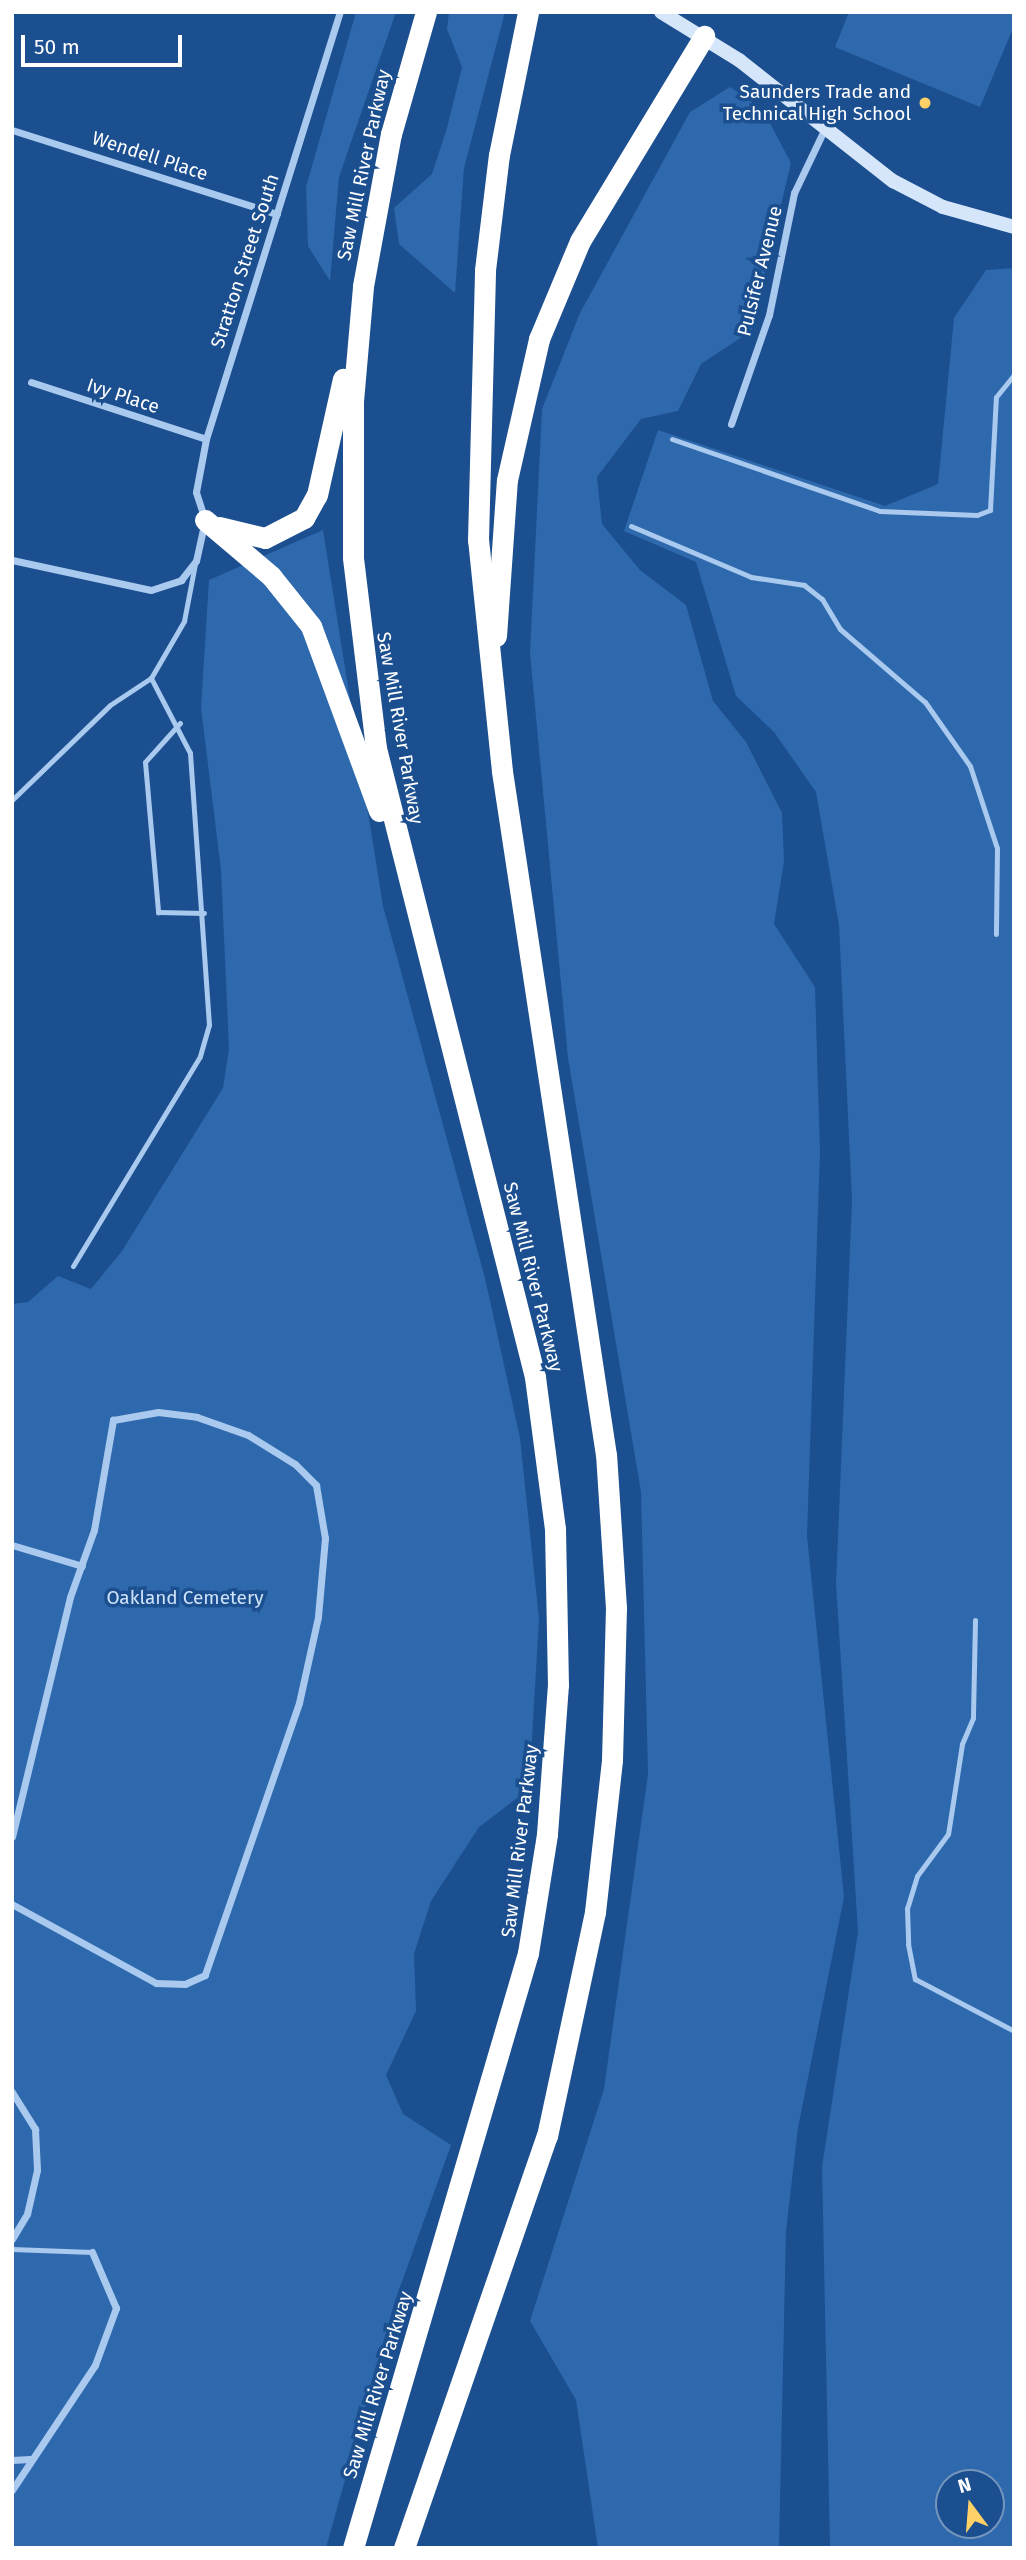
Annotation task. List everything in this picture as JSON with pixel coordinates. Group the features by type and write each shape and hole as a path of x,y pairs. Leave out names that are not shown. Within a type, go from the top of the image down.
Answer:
{"highway":[{"name":"Saw Mill River Parkway","path":"353,2548 525,1966 547,1834 558,1685 555,1530 535,1377 411,902 376,748 356,594 351,440 362,294 388,147 426,12"},
{"name":"Saw Mill River Parkway","path":"404,2548 526,2208 565,2062 595,1912 616,1683 606,1455 492,694 478,540 479,348 497,168 528,13"},
{"path":"492,694 507,480 539,340 580,241 704,36"},
{"path":"205,520 265,538 296,526 309,511 362,294"},
{"path":"205,520 271,576 311,626 411,902"},
{"path":"411,2548 420,2501"}],"street":[{"name":"Stratton Street South","path":"205,520 196,492 206,439 340,12"},
{"path":"662,12 704,36 825,128 925,199 1014,227"},
{"name":"Pulsifer Avenue","path":"732,424 769,315 794,193 825,128"},
{"name":"Wendell Place","path":"12,130 276,214"},
{"name":"Ivy Place","path":"31,382 206,439"},
{"path":"12,560 151,590 181,580 196,561 205,520"},
{"path":"12,1837 82,1566 113,1420 158,1412 197,1418 248,1435 316,1485 325,1538 318,1617 299,1703 205,1975 186,1984 156,1983 12,1904"},
{"path":"12,1545 82,1566"},
{"path":"12,2092 34,2129 37,2170 27,2214 12,2239"},
{"path":"12,2490 94,2365 116,2308 92,2252"},
{"path":"12,2460 30,2459"}],"lane":[{"path":"672,439 880,512 977,515 990,510 996,397 1014,375"},
{"path":"631,526 751,577 804,585 822,599 840,629 925,702 970,766 997,848 996,934"},
{"path":"12,800 110,705 150,678 184,621 196,561"},
{"path":"73,1266 202,1049 210,1009 190,753 180,723 150,678"},
{"path":"180,723 145,762 158,912 204,913"},
{"path":"975,1620 973,1718 962,1744 948,1834 917,1876 906,1908 908,1944 915,1979 1014,2031"},
{"path":"12,2249 92,2252"}],"green space":[{"path":"356,12 396,12 339,177 330,281 308,246 306,187"},
{"path":"449,12 505,12 464,168 455,293 399,244 394,208 432,174 447,128 462,67 447,29"},
{"path":"849,12 1014,12 1014,26 980,107 835,47"},
{"path":"730,87 763,110 791,163 751,331 701,364 678,411 641,419 597,477 602,524 640,570 686,605 713,701 746,742 782,813 784,861 774,924 815,987 820,1152 807,1536 844,1897 798,2128 786,2231 779,2548 598,2548 576,2400 530,2321 604,2089 648,1774 641,1492 568,1058 530,653 542,409 580,313 690,112"},
{"path":"1014,268 1014,2548 830,2548 822,2167 858,1932 836,1584 852,1200 839,925 816,792 774,732 736,696 696,562 624,531 658,430 885,506 938,484 954,318 986,270"},
{"name":"Oakland Cemetery","path":"323,530 383,906 485,1278 520,1438 539,1619 529,1789 479,1827 431,1901 414,1954 416,2011 386,2075 403,2114 451,2145 394,2304 326,2548 12,2548 12,1304 28,1302 58,1276 91,1289 122,1251 223,1088 229,1049 221,870 201,708 209,580"}],"place":[{"name":"Saunders Trade and Technical High School","path":"925,103"}]}
